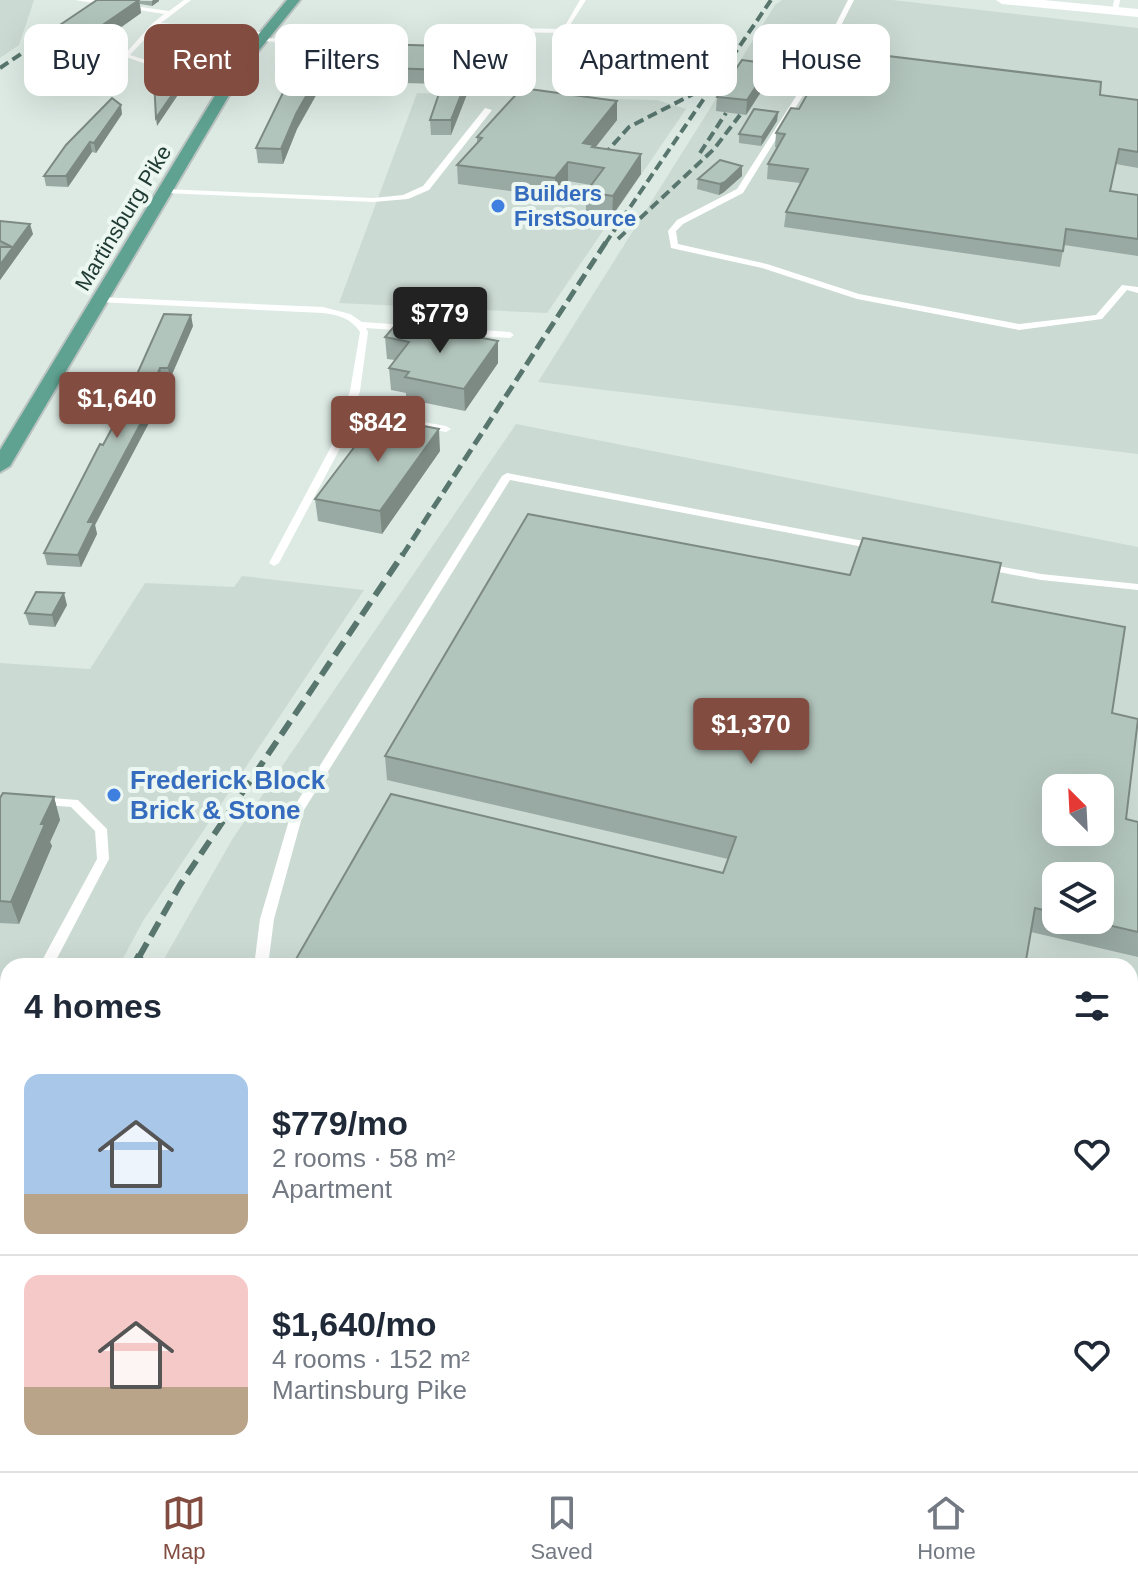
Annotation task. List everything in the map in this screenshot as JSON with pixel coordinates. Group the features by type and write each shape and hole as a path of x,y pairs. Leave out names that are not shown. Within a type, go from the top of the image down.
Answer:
{"main road":[{"name":"Martinsburg Pike","path":"259,40 294,0"},
{"name":"Martinsburg Pike","path":"0,466 223,96"}],"street":[{"path":"1002,0 1116,5 1138,13"}],"lane":[{"path":"78,0 170,13"},
{"path":"155,24 188,0"},
{"path":"570,24 583,0"},
{"path":"851,0 815,71 740,191 680,222 672,231 674,246 764,266 857,296 1019,327 1099,317 1125,287 1138,290"},
{"path":"144,36 126,56 144,61"},
{"path":"261,37 275,38"},
{"path":"165,191 373,200 405,197 426,188 488,110"},
{"path":"100,300 323,310 345,314 361,325 510,335"},
{"path":"274,563 338,443 349,412 364,332 361,325"},
{"path":"349,412 446,429"},
{"path":"262,958 267,919 298,810 507,476 884,548"},
{"path":"979,566 1041,577 1138,587"},
{"path":"30,801 74,803 101,829 103,859 50,958"}],"shaded area":[{"path":"0,0 34,0 19,45 0,58"},
{"path":"782,0 892,0 1138,28 1138,454 538,382 718,96 737,96 737,65 753,40 753,96 890,96 890,24 763,24"},
{"name":"Builders FirstSource","path":"417,93 424,93 424,96 657,100 686,109 547,313 339,303"},
{"path":"516,424 1138,547 1138,958 165,958 233,838"},
{"name":"Frederick Block Brick & Stone","path":"242,576 364,590 143,921 123,958 0,958 0,663 90,669 145,583 234,587"}],"building":[{"path":"97,0 139,0 104,24 61,24"},
{"path":"408,45 424,45 424,69 408,69"},
{"path":"890,56 1101,82 1100,95 1138,100 1138,152 1119,149 1110,191 1138,195 1138,239 1066,229 1063,251 786,212 808,169 768,164 785,134 776,133 791,108 799,109 806,96 890,96"},
{"path":"742,60 753,62 753,91 747,100 717,97 737,96 737,67"},
{"path":"536,90 552,92 552,96 617,101 583,143 641,154 613,196 586,192 604,168 568,162 555,178 457,165 482,138 477,137 515,96 536,96"},
{"path":"155,96 171,96 156,118"},
{"path":"281,96 306,96 281,149 256,148"},
{"path":"438,96 461,96 451,120 430,120"},
{"path":"112,98 121,105 66,176 44,176 66,145"},
{"path":"754,109 778,112 762,137 739,134"},
{"path":"720,160 742,166 720,184 698,179"},
{"path":"0,221 30,224 0,265 0,247 12,247 0,241"},
{"path":"164,314 191,315 168,368 160,368 146,402 150,406 88,522 94,522 78,555 44,553 100,444 103,445 117,419"},
{"path":"398,322 498,341 464,389 405,377 409,372 389,368 409,342 385,337"},
{"path":"377,417 439,429 380,511 315,499"},
{"path":"528,514 850,575 863,538 1001,563 992,602 1125,627 1112,713 1138,719 1126,819 1138,822 1138,932 1114,926 1114,862 1042,862 1042,910 1035,908 1026,958 297,958 391,794 723,873 736,837 385,756"},
{"path":"36,592 64,593 52,615 25,613"},
{"path":"3,793 54,797 11,902 0,901 0,798"}],"railway":[{"path":"605,244 771,0"},
{"path":"0,68 24,52"},
{"path":"593,167 629,127 689,96"},
{"path":"700,153 726,113"},
{"path":"618,239 714,149 740,115"},
{"path":"402,556 606,242"},
{"path":"139,957 180,885 403,554"}],"place":[{"name":"Builders FirstSource","path":"498,206"},
{"name":"Frederick Block Brick & Stone","path":"114,795"}]}
